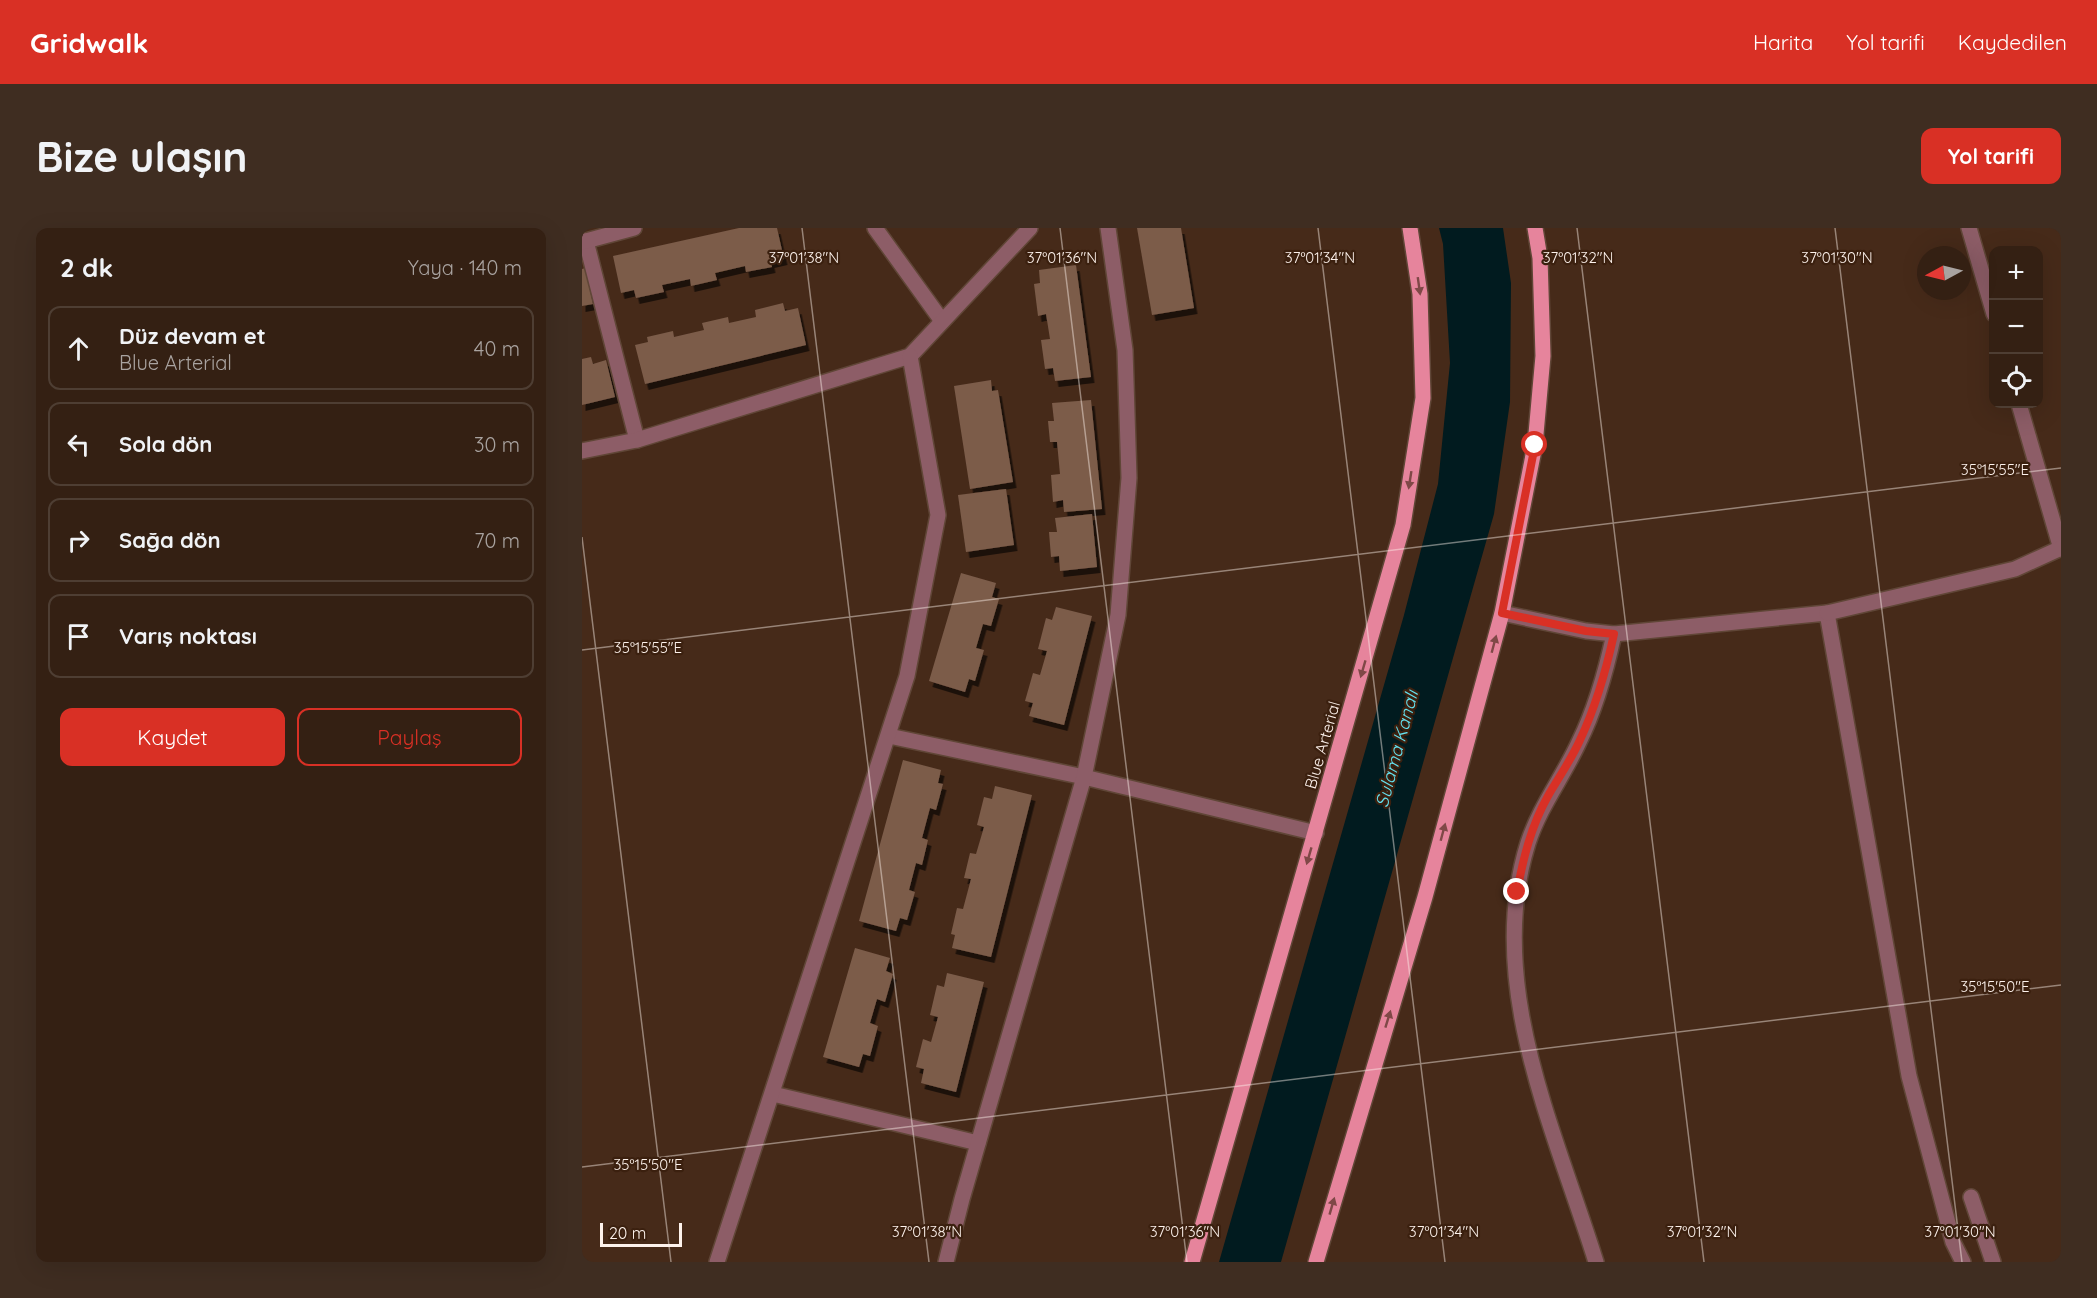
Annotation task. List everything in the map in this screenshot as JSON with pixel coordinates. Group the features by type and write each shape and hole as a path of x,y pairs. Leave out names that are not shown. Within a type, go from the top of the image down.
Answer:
{"main road":[{"name":"Blue Arterial","path":"1192,1262 1403,525 1422,398 1420,294 1410,228"},
{"path":"1316,1262 1428,886 1502,613 1535,445 1543,356 1540,258 1534,228"}],"street":[{"path":"634,228 584,242 637,440"},
{"path":"875,228 942,321"},
{"path":"582,450 637,440 910,356 1030,228"},
{"path":"946,1262 1084,777 1118,615 1129,478 1125,350 1108,228"},
{"path":"1969,228 1990,300"},
{"path":"717,1262 908,676 938,515 910,356"},
{"path":"1502,613 1586,631 1614,634 1827,613 2015,569 2061,549 2020,408"},
{"path":"1827,613 1909,1076 1953,1242 1963,1262"},
{"path":"1596,1262 1535,1078 1520,1009 1514,920 1522,865 1528,842 1548,796 1565,770 1593,712 1614,634"},
{"path":"889,736 1084,777 1316,833"},
{"path":"773,1094 978,1143"},
{"path":"1971,1197 1993,1262"}],"water":[{"name":"Sulama Kanalı","path":"1439,228 1503,228 1511,283 1510,402 1494,514 1281,1262 1219,1262 1404,615 1438,484 1450,363 1443,244"}],"building":[{"path":"739,228 777,228 784,259 771,262 772,267 746,272 745,266 715,273 717,280 691,286 690,279 662,285 664,292 636,298 634,290 621,293 613,256"},
{"path":"1137,228 1181,228 1194,308 1152,315"},
{"path":"1076,265 1091,377 1055,381 1053,368 1045,369 1041,340 1050,339 1046,314 1038,316 1034,284 1040,283 1039,270"},
{"path":"585,268 593,304 582,306 582,269"},
{"path":"783,303 785,311 798,308 806,345 645,384 635,345 648,342 647,337 673,331 674,337 704,330 702,323 728,317 729,323 756,317 755,310"},
{"path":"591,357 593,364 606,360 615,397 582,405 582,359"},
{"path":"991,380 992,391 998,390 1013,482 970,489 954,386"},
{"path":"1091,400 1102,509 1064,512 1063,500 1053,502 1051,475 1060,474 1057,442 1050,442 1048,421 1054,421 1052,403"},
{"path":"1006,489 1014,545 966,552 958,495"},
{"path":"1092,514 1097,567 1060,571 1059,556 1051,557 1049,532 1057,532 1055,518"},
{"path":"961,573 996,583 992,597 999,599 991,626 983,624 976,648 984,650 975,681 969,679 965,692 929,681"},
{"path":"1056,607 1092,616 1064,725 1029,716 1033,703 1025,701 1033,673 1040,675 1047,651 1038,649 1046,618 1052,620"},
{"path":"903,760 941,770 938,783 943,784 936,810 930,808 922,838 928,840 922,865 916,863 909,890 915,892 907,920 900,918 896,931 859,921"},
{"path":"995,786 1032,795 991,957 952,948 955,935 951,934 957,908 963,909 971,879 964,878 970,853 976,854 984,827 977,825 984,797 992,799"},
{"path":"855,948 890,958 886,971 893,974 885,1002 877,999 870,1023 878,1026 870,1056 863,1054 859,1067 823,1057"},
{"path":"947,973 984,982 956,1092 921,1083 924,1069 916,1067 923,1039 931,1042 938,1017 930,1015 937,985 944,987"}],"route":[{"path":"1517,892 1528,842 1537,818 1565,770 1593,712 1614,634 1586,631 1502,613 1535,445"}]}
